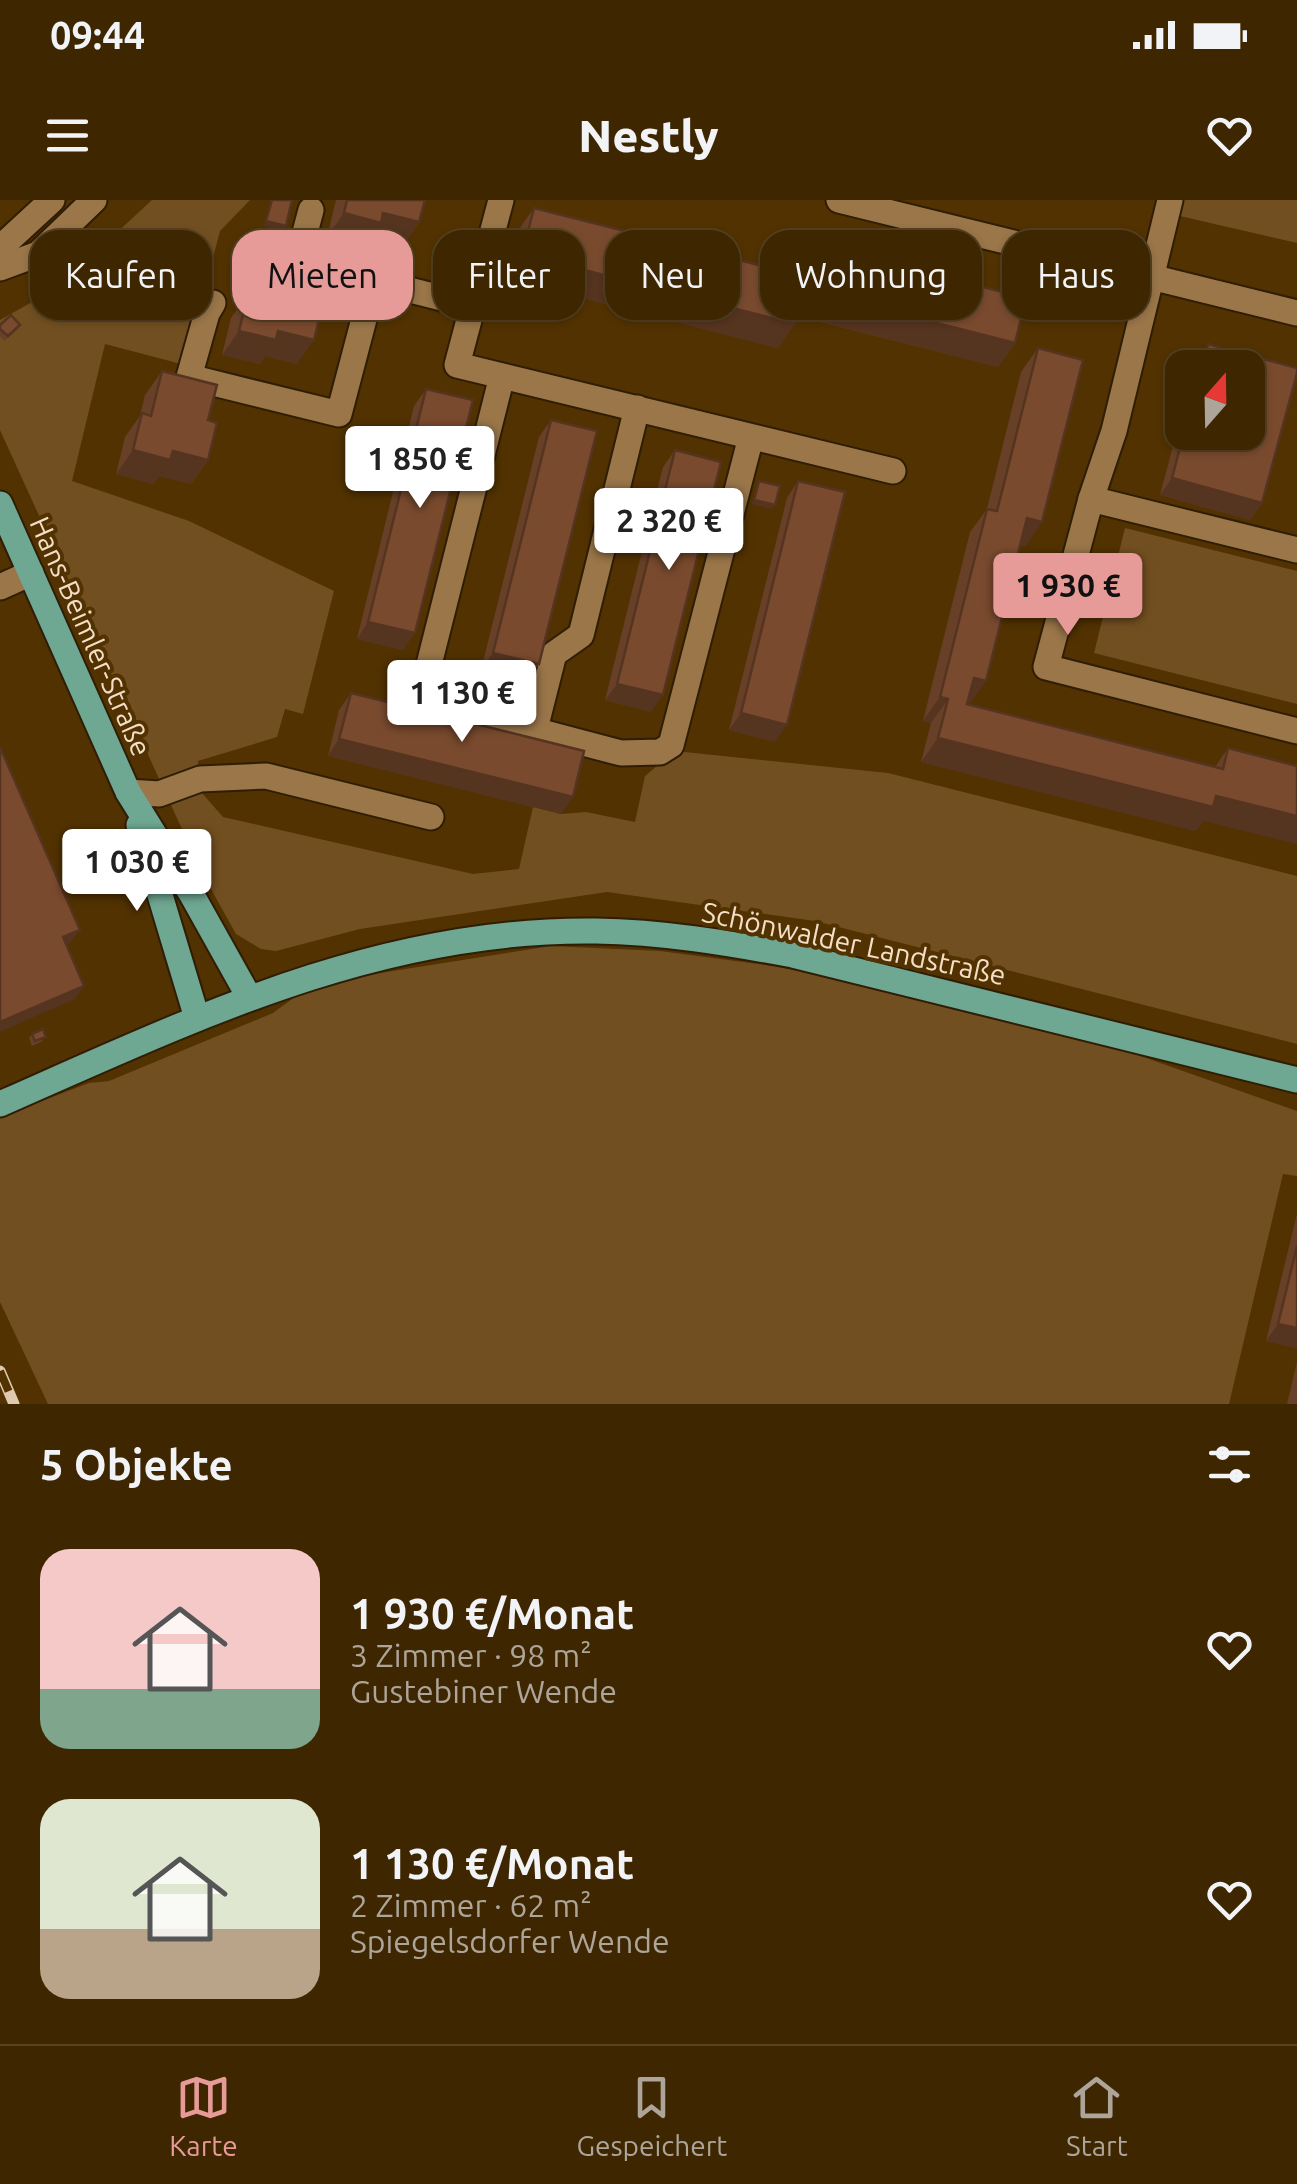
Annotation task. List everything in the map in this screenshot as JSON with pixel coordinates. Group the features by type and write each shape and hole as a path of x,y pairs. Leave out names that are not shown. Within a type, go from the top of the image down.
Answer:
{"main road":[{"name":"Hans-Beimler-Straße","path":"0,504 128,792 197,1018"},
{"name":"Hans-Beimler-Straße","path":"128,792 249,996"},
{"name":"Schönwalder Landstraße","path":"0,1104 249,996 370,959 475,939 597,931 666,935 793,955 1297,1080"}],"street":[{"path":"0,248 52,200"},
{"path":"0,268 38,254 94,200"},
{"path":"493,230 501,200"},
{"path":"839,200 1297,313"},
{"path":"1170,200 1114,431 1091,498 1046,667 1297,731"},
{"path":"306,230 311,210"},
{"path":"213,303 206,314 189,377 338,414 363,320"},
{"path":"468,320 457,365 893,471"},
{"path":"502,376 420,700 621,753 660,752 670,744 752,437"},
{"path":"534,729 554,654 581,634 637,408"},
{"path":"1091,498 1297,550"},
{"path":"0,587 31,573"},
{"path":"128,792 159,794 200,779 266,776 431,818"}],"shaded area":[{"path":"152,200 250,200 220,231 212,262 212,230 120,230"},
{"path":"1183,200 1297,200 1297,243 1180,216"},
{"path":"30,303 30,320 197,320 185,365 105,344 72,481 189,521 334,591 303,714 285,709 277,737 198,761 201,792 223,817 473,874 519,869 533,807 635,822 645,776 675,751 888,773 1297,876 1297,1044 815,921 607,892 360,929 276,951 261,949 236,934 202,873 0,430 0,320"},
{"path":"1125,528 1297,571 1297,704 1094,653"},
{"path":"551,946 660,951 780,967 1129,1052 1297,1111 1297,1176 1283,1174 1229,1404 48,1404 0,1302 0,1117 89,1083 109,1081 273,1013 299,994 361,976"}],"building":[{"path":"272,200 292,200 286,226 266,221"},
{"path":"347,200 425,200 419,222 383,213 381,223 344,213"},
{"path":"534,208 621,230 605,230 605,275 585,270 585,230 528,230"},
{"path":"740,260 760,265 760,315 740,310"},
{"path":"982,287 1002,292 1002,320 1021,320 1015,343 925,320 982,320"},
{"path":"11,315 20,325 8,336 0,325"},
{"path":"242,320 319,320 314,340 278,331 276,340 239,331"},
{"path":"1208,344 1230,350 1206,350"},
{"path":"1038,348 1083,360 1042,522 1027,518 986,681 974,678 967,704 1223,769 1228,748 1297,766 1297,816 1216,796 1213,807 938,738 948,699 940,697 987,509 997,511"},
{"path":"1265,359 1297,368 1262,503 1172,478 1179,450 1265,450"},
{"path":"162,371 217,385 208,420 217,423 208,460 173,451 170,460 133,450 142,413 151,416"},
{"path":"426,389 473,400 415,633 368,622"},
{"path":"551,420 597,431 539,664 493,653"},
{"path":"675,450 721,462 663,695 617,684"},
{"path":"759,481 780,486 775,505 754,500"},
{"path":"798,481 845,492 787,725 741,713"},
{"path":"351,693 584,751 573,797 339,739"},
{"path":"0,747 80,930 63,937 84,986 0,1022"},
{"path":"43,1029 46,1037 35,1041 32,1034"},
{"path":"1297,1246 1297,1328 1278,1324"}],"railway":[{"path":"0,1371 14,1404"}]}
